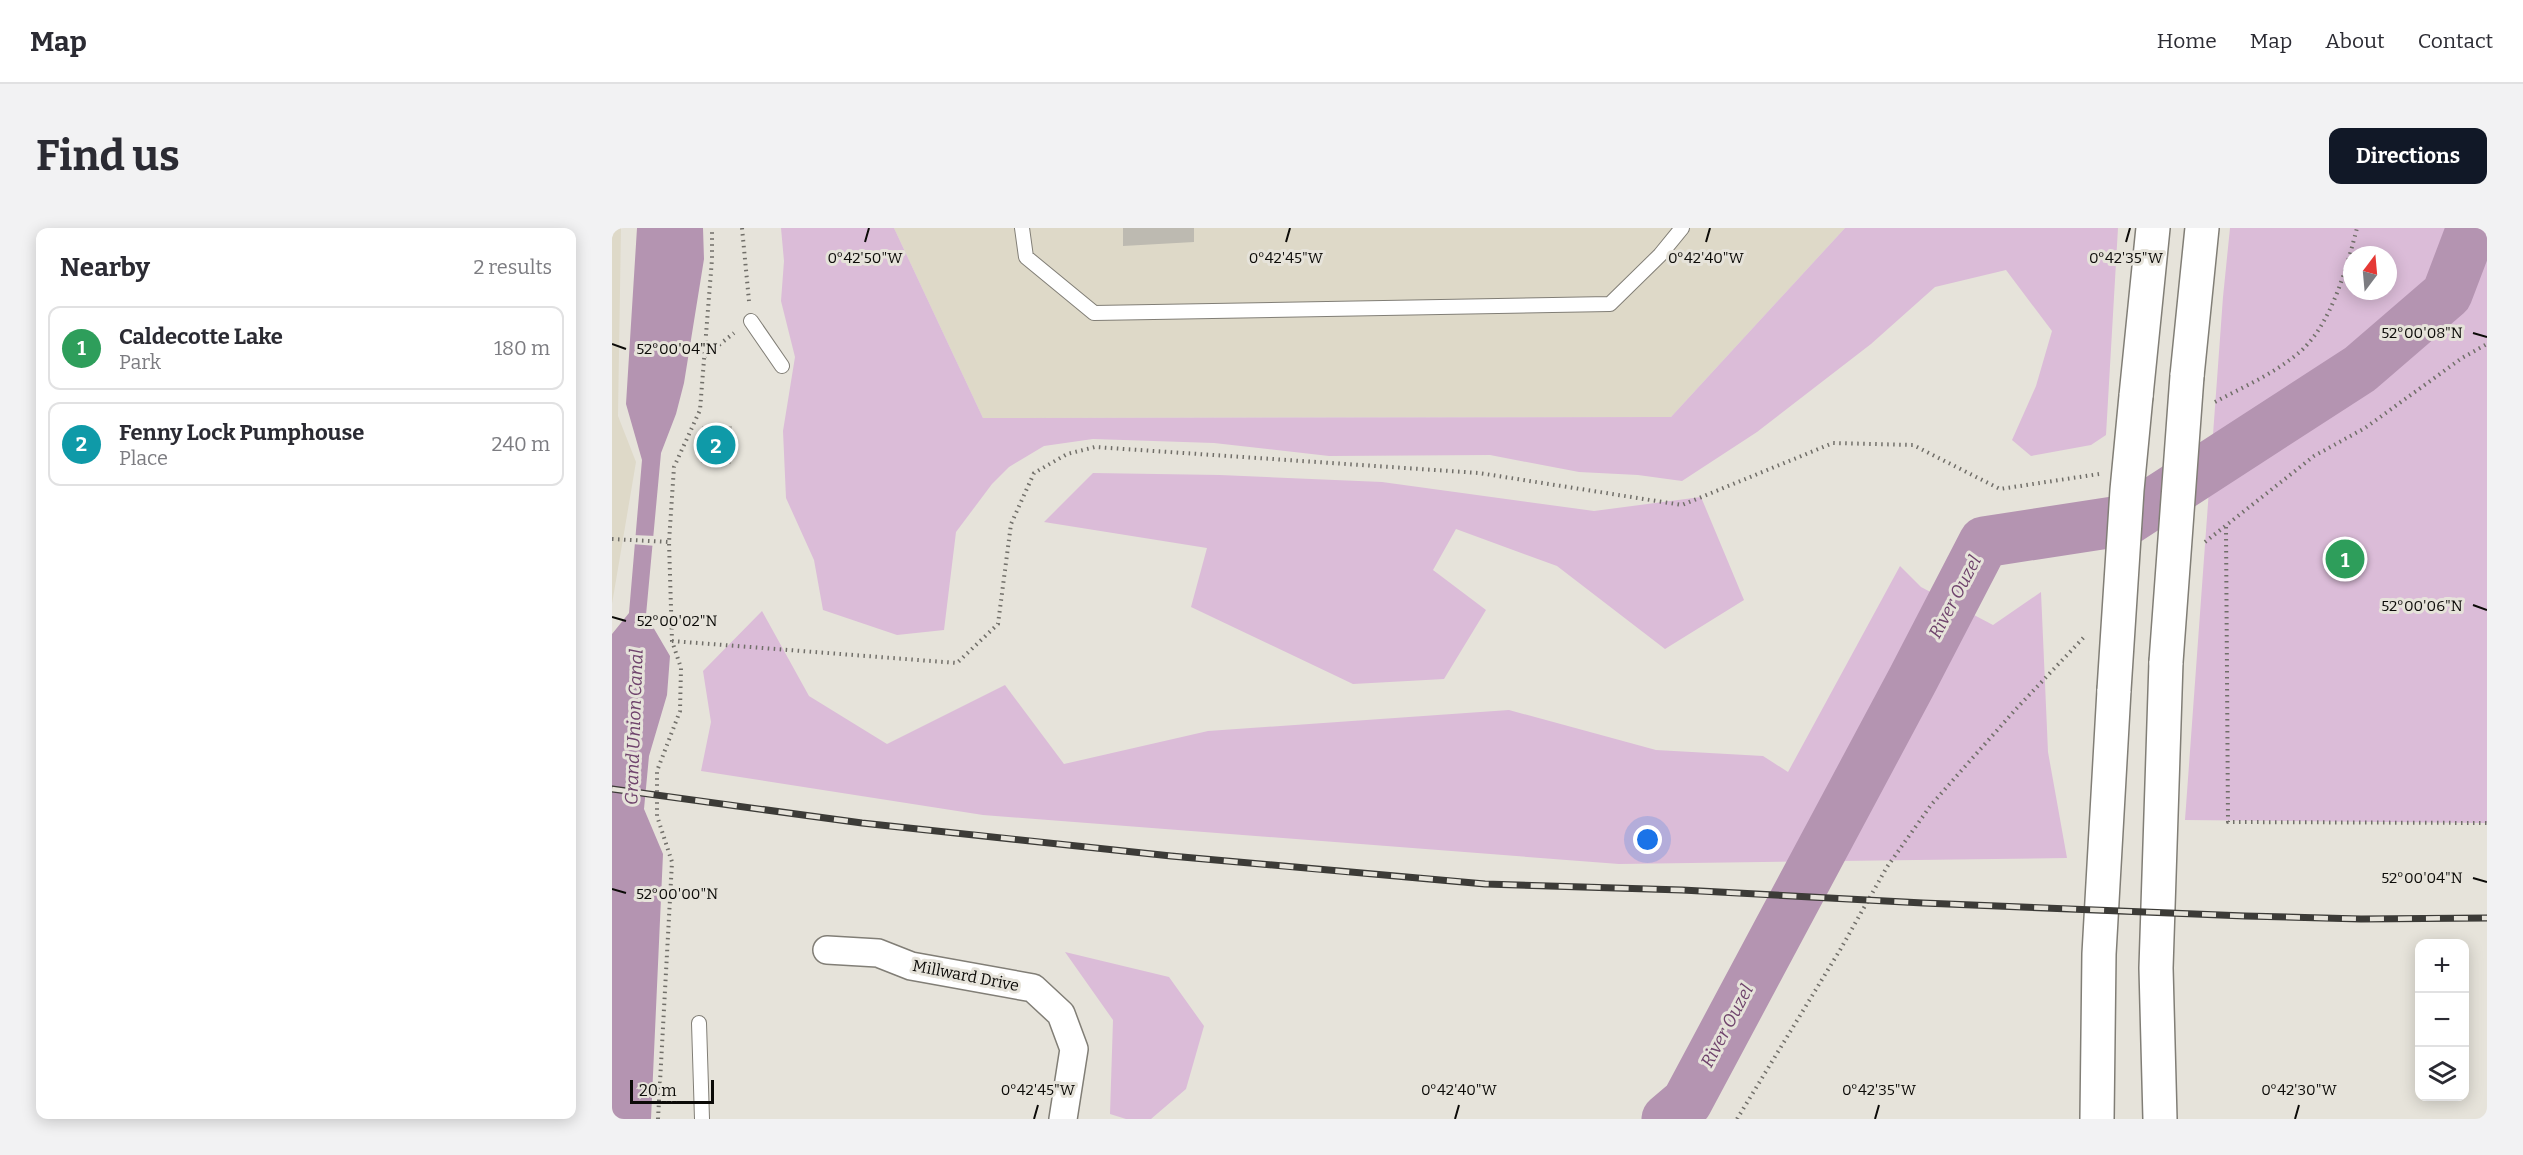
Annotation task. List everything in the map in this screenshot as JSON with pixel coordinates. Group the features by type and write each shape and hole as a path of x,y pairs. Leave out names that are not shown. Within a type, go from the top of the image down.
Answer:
{"highway":[{"path":"2097,1119 2099,954 2114,690 2127,489 2153,228"},
{"path":"2160,1119 2156,968 2166,662 2187,376 2202,228"}],"street":[{"name":"Millward Drive","path":"827,950 878,953 911,966 1033,988 1061,1014 1074,1049 1063,1119"}],"lane":[{"path":"1022,228 1026,257 1094,314 1610,304 1660,255 1682,228"},
{"path":"751,321 782,366"},
{"path":"699,1023 702,1119"}],"path":[{"path":"658,1119 672,862 657,816 657,771 680,711 681,668 672,640 667,542 674,467 700,410 712,259 712,228"},
{"path":"704,357 751,321 742,228"},
{"path":"2214,402 2275,369 2303,349 2322,325 2334,301 2357,228"},
{"path":"2199,547 2314,456 2365,428 2462,358 2487,344"},
{"path":"672,640 957,663 998,624 1011,524 1034,473 1067,454 1095,447 1479,473 1683,505 1833,443 1913,445 2000,489 2105,473"},
{"path":"2226,527 2228,822 2487,823"},
{"path":"614,539 667,542"},
{"path":"1737,1119 1840,950 1887,867 1931,805 2015,710 2093,628"}],"shaded area":[{"path":"612,228 621,228 618,416 636,462 612,604"},
{"path":"781,228 894,228 983,418 1671,417 1845,228 2118,228 2106,435 2091,445 2031,456 2012,440 2036,386 2052,331 2006,270 1935,287 1871,344 1757,432 1682,481 1638,475 1579,472 1490,455 1329,456 1214,443 1093,439 1044,446 1009,467 992,484 956,532 944,630 897,635 823,610 814,560 786,498 783,431 795,357 781,301 784,261"},
{"path":"894,228 1845,228 1671,417 983,418"},
{"path":"2230,228 2487,228 2487,823 2185,820"},
{"path":"1093,473 1220,475 1382,482 1594,511 1701,497 1744,600 1665,649 1557,566 1456,529 1433,570 1486,610 1444,679 1353,684 1191,607 1207,548 1044,522"},
{"path":"1900,566 1921,587 1993,625 2041,592 2048,752 2067,858 1619,864 983,815 701,771 711,722 703,671 762,611 809,696 887,744 1005,685 1064,764 1208,731 1509,710 1656,750 1763,756 1788,772"},
{"path":"1065,952 1169,977 1204,1026 1186,1089 1151,1119 1126,1119 1110,1114 1113,1020"}],"water":[{"name":"Grand Union Canal","path":"637,228 703,228 704,259 684,383 676,414 661,453 646,615 670,656 667,695 649,756 644,809 663,854 651,1119 612,1119 612,634 629,613 642,460 626,404"}],"pier":[{"path":"632,535 656,536 656,546 632,544"}],"building":[{"path":"1123,228 1194,228 1194,242 1123,246"},
{"path":"702,426 732,426 731,464 701,463"}],"waterway":[{"name":"River Ouzel","path":"1667,1119 1687,1102 1984,542 2127,520 2360,369 2447,294 2472,228"}],"railway":[{"path":"612,789 862,823 1171,856 1485,884 1682,890 1923,903 2245,916 2361,919 2487,918"}],"place":[{"name":"Fenny Lock Pumphouse","path":"716,445"},
{"name":"Caldecotte Lake","path":"2345,559"}]}
